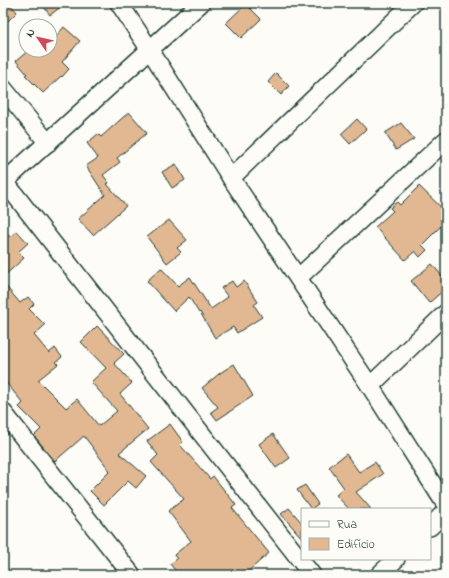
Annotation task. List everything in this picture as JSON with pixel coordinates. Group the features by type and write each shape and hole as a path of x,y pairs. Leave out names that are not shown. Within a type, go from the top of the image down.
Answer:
{"street":[{"path":"119,3 231,178 370,386 446,505"},
{"path":"201,3 4,183 312,575"},
{"path":"231,178 413,3"},
{"path":"3,88 48,143"},
{"path":"298,278 446,140"},
{"path":"370,386 446,313"},
{"path":"3,412 132,575"},
{"path":"431,526 446,512"},
{"path":"379,575 395,560"}],"building":[{"path":"3,3 9,3 17,12 3,26"},
{"path":"41,3 66,3 50,15"},
{"path":"246,4 261,19 241,38 226,23"},
{"path":"64,27 80,41 62,62 69,69 43,93 25,75 27,74 16,61 20,58 58,58 58,34"},
{"path":"276,73 289,86 281,95 268,82"},
{"path":"129,112 147,133 117,158 120,162 103,175 109,183 107,184 126,206 93,235 78,219 105,195 86,166 98,158 87,143 98,134 101,137"},
{"path":"357,119 366,129 350,144 341,134"},
{"path":"401,123 414,139 396,150 385,133"},
{"path":"176,164 185,180 172,188 162,172"},
{"path":"419,186 446,212 446,221 422,245 427,250 420,257 415,251 405,260 375,227 393,211 390,208 397,202 400,205"},
{"path":"169,220 187,240 177,248 181,252 167,263 147,237"},
{"path":"3,229 10,237 17,231 28,243 18,252 24,258 3,277"},
{"path":"432,264 446,281 446,288 429,303 411,281"},
{"path":"161,268 178,286 190,277 211,309 228,297 221,288 232,281 236,287 244,281 258,302 254,305 262,317 237,333 233,327 215,338 200,312 199,313 189,297 174,311 147,281"},
{"path":"3,283 20,303 28,297 34,304 29,309 45,325 34,335 49,353 55,348 62,357 56,362 58,364 38,380 66,408 77,399 99,426 117,411 91,382 106,368 81,342 97,326 124,354 114,363 132,383 120,394 148,429 119,453 146,476 136,488 128,481 104,505 90,491 110,471 84,436 55,461 34,436 41,429 19,407 23,403 3,379"},
{"path":"234,364 253,396 217,420 211,412 218,407 202,388"},
{"path":"170,424 183,442 180,445 210,479 213,476 236,505 232,508 269,553 244,575 179,575 170,564 177,559 174,555 191,541 168,511 184,499 151,462 158,455 147,441"},
{"path":"273,434 290,458 276,468 259,444"},
{"path":"346,454 359,472 375,462 383,474 356,492 370,508 348,508 336,495 344,488 329,467"},
{"path":"305,485 318,504 310,508 297,490"},
{"path":"289,508 301,522 301,537 281,514"}]}
